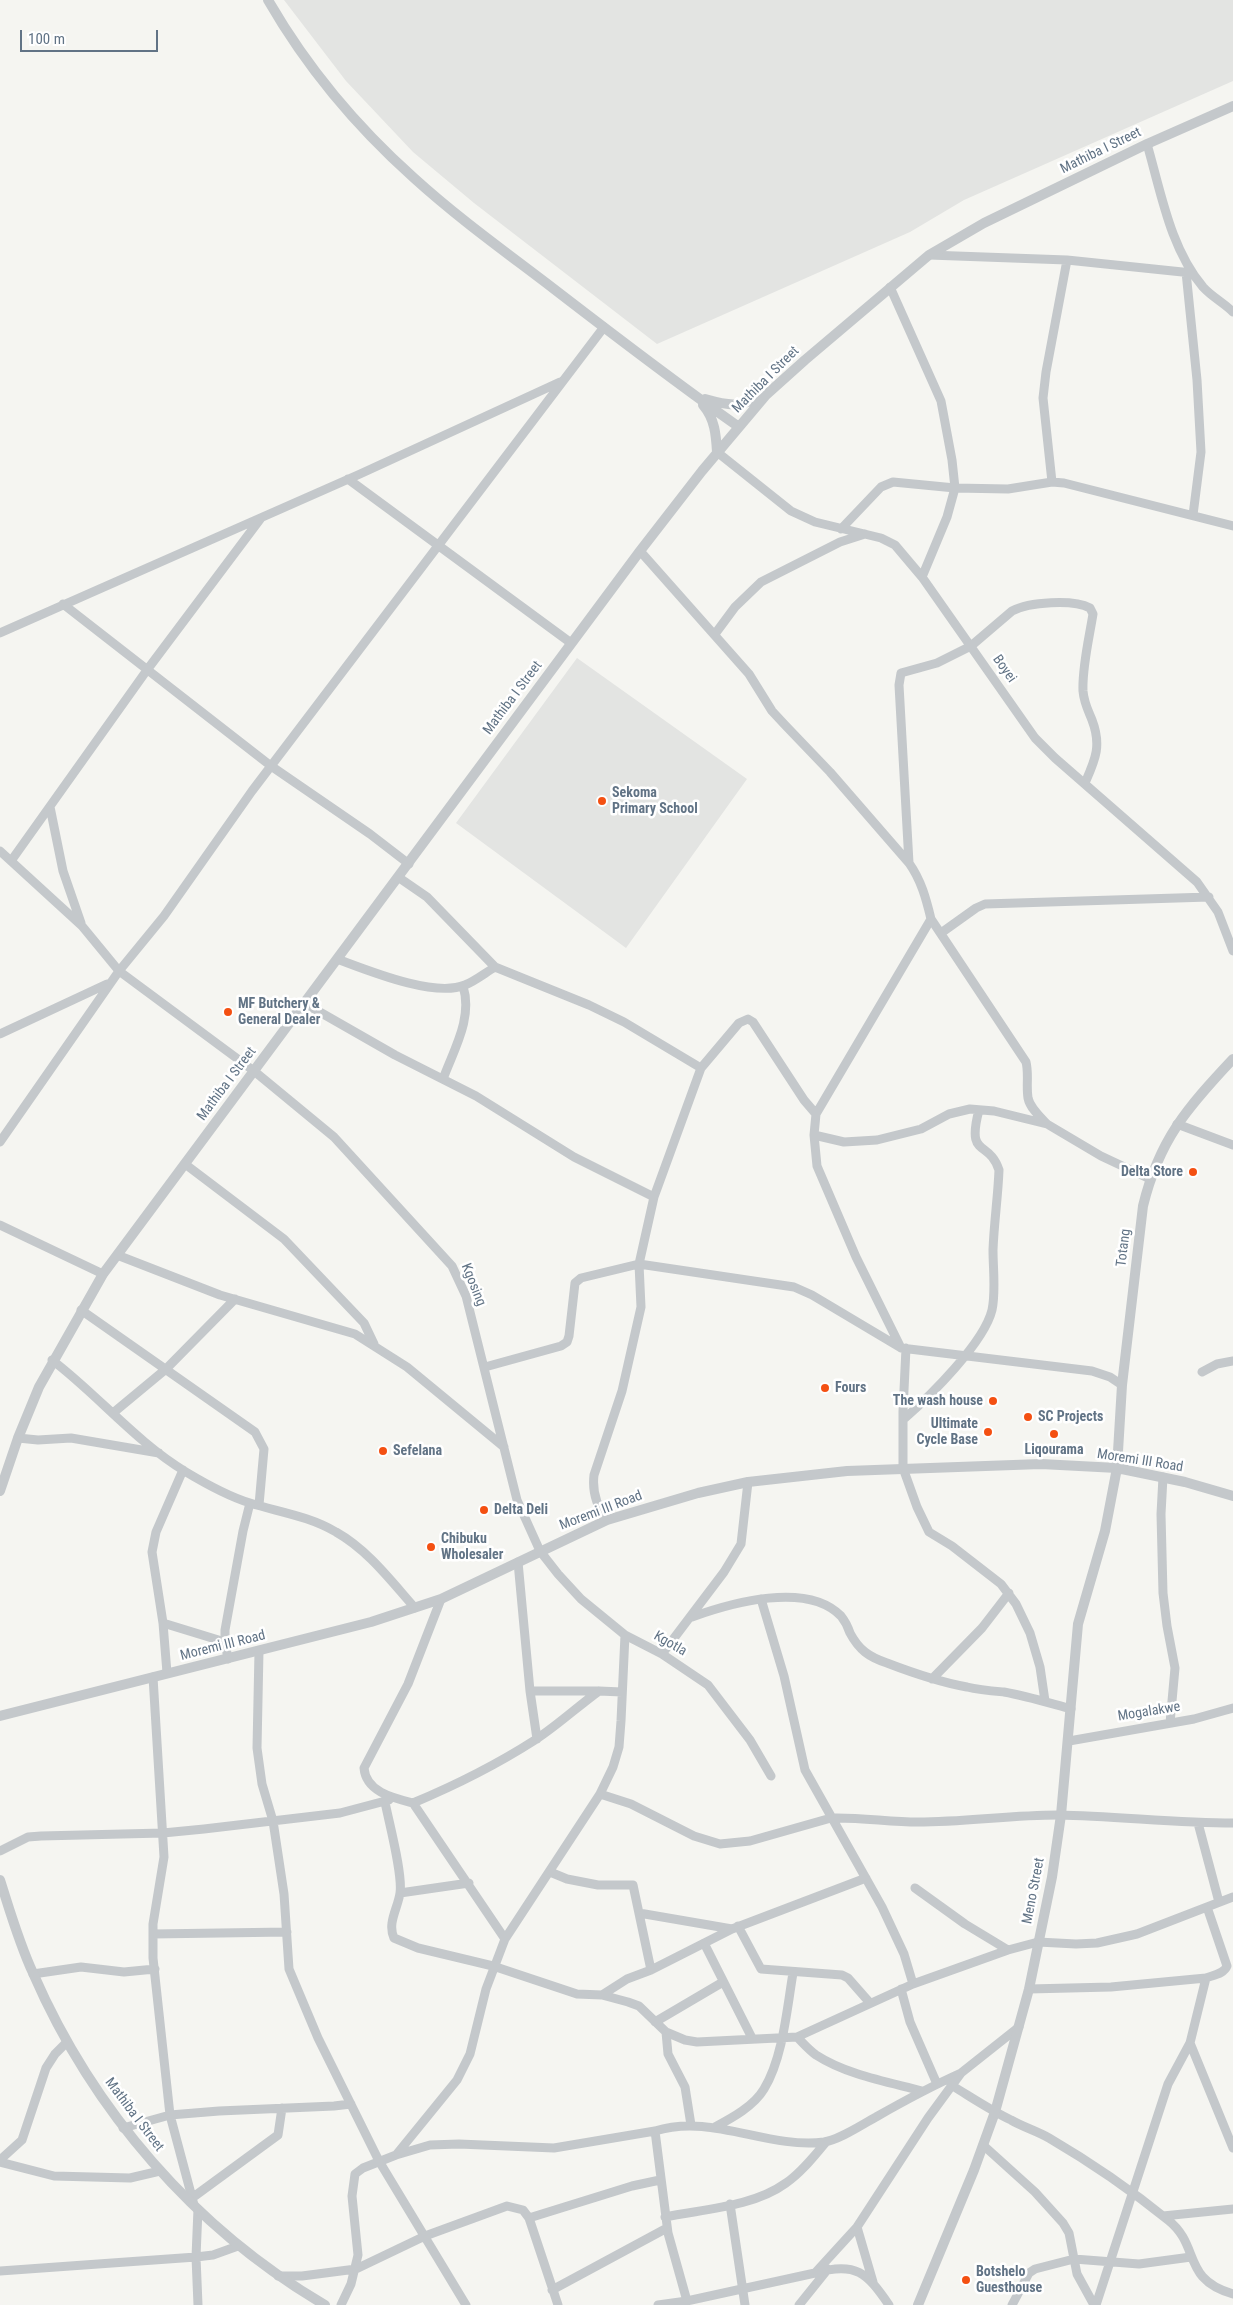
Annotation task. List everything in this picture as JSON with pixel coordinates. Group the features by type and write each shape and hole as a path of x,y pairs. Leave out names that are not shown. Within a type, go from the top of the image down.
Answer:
{"street":[{"path":"268,0 293,40 333,92 361,125 414,178 604,328 739,427"},
{"name":"Mathiba I Street","path":"0,1491 18,1438 52,1360 103,1274 640,551 717,452 766,396 805,360 929,255 984,223 1147,144 1233,106"},
{"path":"1147,144 1176,242 1189,272 1201,452 1193,515"},
{"path":"929,255 1067,260 1189,272 1205,289 1233,312"},
{"path":"1052,482 1043,398 1047,363 1067,260"},
{"path":"890,287 942,401 952,460 954,488 947,517 922,577"},
{"path":"0,1142 108,984 164,916 271,766 604,328"},
{"path":"0,633 348,479 562,381"},
{"path":"696,397 731,406 744,405 766,396"},
{"path":"696,397 710,413 714,423 717,452"},
{"name":"Boyei","path":"717,452 791,511 815,522 881,538 895,545 922,577 1035,738 1184,869 1210,897 1221,918 1233,950"},
{"path":"348,479 571,643"},
{"path":"842,528 887,484 899,482 954,488 1008,489 1052,482 1233,526"},
{"path":"11,861 147,670 262,516"},
{"path":"714,634 735,607 761,582 840,542 866,534"},
{"path":"640,551 749,674 772,710 830,772 919,877 931,919 1026,1062 1029,1072 1028,1099 1033,1109 1047,1124 1100,1156 1150,1179"},
{"path":"909,863 899,680 901,673 906,670 937,663 971,646 1019,607 1082,603 1090,608 1093,614 1083,689 1084,704 1092,720 1097,738 1097,756 1085,783"},
{"path":"63,604 271,766 370,834 408,864"},
{"path":"50,806 63,871 82,926"},
{"path":"0,851 82,926"},
{"path":"398,877 427,896 494,967 588,1005 624,1022 701,1068"},
{"path":"941,933 976,908 985,904 1210,897"},
{"path":"931,919 816,1114 814,1135 817,1166 856,1257 903,1348 904,1468 917,1507 929,1532 970,1559 1001,1584 1009,1593 1030,1633 1040,1666 1044,1701"},
{"name":"Kgosing","path":"82,926 119,971 254,1071 334,1137 452,1266 466,1296 517,1500 540,1551"},
{"path":"337,959 407,984 446,988 463,986 494,967"},
{"path":"0,1034 108,984"},
{"path":"443,1079 467,1016 467,1004 463,986"},
{"path":"304,1003 395,1055 476,1096 574,1157 654,1197"},
{"path":"607,1520 599,1509 595,1497 592,1485 594,1475 622,1391 641,1307 639,1264 654,1197 701,1068 739,1023 748,1019 753,1022 804,1100 816,1114"},
{"name":"Totang","path":"1117,1468 1122,1385 1143,1206 1150,1179 1162,1149 1177,1124 1233,1060"},
{"path":"814,1135 844,1142 877,1140 921,1129 949,1114 970,1109 994,1111 1047,1124"},
{"path":"904,1419 928,1397 965,1354 982,1332 992,1309 993,1247 999,1170 997,1164 977,1144 975,1138 974,1129 979,1110"},
{"path":"1177,1124 1233,1146"},
{"path":"185,1164 284,1239 364,1323 374,1344"},
{"path":"0,1225 103,1274"},
{"path":"117,1255 235,1299 336,1328 374,1344 407,1367 504,1447"},
{"path":"485,1367 561,1346 567,1342 575,1282 581,1278 639,1264 794,1287 812,1295 903,1348 965,1354 1092,1371 1110,1377 1122,1385"},
{"path":"113,1412 166,1369 235,1299"},
{"path":"81,1310 255,1432 264,1449 254,1504 241,1538 225,1642 228,1659"},
{"path":"52,1360 161,1454 184,1470 232,1496 254,1504 295,1514 336,1532 364,1552 414,1608"},
{"path":"1202,1372 1217,1364 1233,1360"},
{"path":"18,1438 38,1440 71,1438 161,1454"},
{"name":"Moremi III Road","path":"0,1716 371,1622 441,1599 607,1520 698,1492 748,1482 847,1471 1041,1464 1117,1468 1162,1477 1233,1496"},
{"name":"Meno Street","path":"918,2305 995,2112 1029,1990 1052,1877 1061,1815 1078,1624 1105,1531 1117,1468"},
{"path":"167,1673 163,1623 152,1552 156,1532 184,1470"},
{"path":"1162,1477 1163,1593 1167,1626 1176,1668 1170,1723"},
{"path":"662,1654 692,1617 724,1572 740,1544 748,1482"},
{"name":"Kgotla","path":"540,1551 558,1574 581,1598 625,1635 662,1654 708,1685 750,1740 771,1776"},
{"path":"518,1562 530,1691 537,1739"},
{"path":"932,1679 982,1628 1009,1593"},
{"path":"692,1617 725,1606 761,1599 782,1597 819,1603 842,1617 861,1650 872,1658 932,1679 1044,1701 1071,1709"},
{"path":"441,1599 408,1684 364,1768 365,1775 372,1786 395,1798 413,1803 468,1780 537,1739 599,1691"},
{"path":"761,1599 786,1684 801,1759 831,1818 866,1878 904,1954 913,1984"},
{"path":"163,1623 225,1642"},
{"path":"396,2156 441,2102 465,2067 493,1966 505,1939 600,1794 613,1767 619,1747 625,1635"},
{"path":"259,1651 257,1748 262,1784 274,1821 287,1932 289,1969 318,2038 379,2161 466,2305"},
{"path":"153,1677 164,1833 162,1873 153,1934 155,1969 170,2115 195,2204 198,2305"},
{"path":"530,1691 622,1692"},
{"name":"Mogalakwe","path":"1069,1741 1194,1719 1233,1708"},
{"path":"600,1794 631,1804 694,1836 720,1844 750,1841 831,1818 933,1822 1008,1816 1061,1815 1198,1823 1233,1823"},
{"path":"0,1851 28,1837 164,1833 340,1813 395,1798"},
{"path":"384,1802 400,1877 400,1893 391,1932 394,1938 418,1948 493,1966 577,1994 602,1995 639,2006 666,2032 685,2040 697,2042 796,2037 913,1984 1008,1950 1038,1942 1097,1943 1137,1934 1233,1897"},
{"path":"413,1803 469,1883 505,1939"},
{"path":"1198,1823 1219,1902"},
{"path":"550,1872 567,1879 598,1885 634,1886 651,1970"},
{"path":"602,1995 626,1979 651,1970 735,1928 866,1878"},
{"name":"Mathiba I Street","path":"0,1880 33,1974 67,2042 123,2128 160,2171 238,2246 278,2276 325,2305"},
{"path":"400,1893 469,1883"},
{"path":"915,1888 965,1924 1008,1950"},
{"path":"1029,1990 1111,1987 1206,1978 1225,1970 1227,1966 1208,1907"},
{"path":"639,1913 735,1928 761,1969 845,1976 870,2003"},
{"path":"153,1934 287,1932"},
{"path":"704,1943 752,2038"},
{"path":"33,1974 80,1967 124,1972 155,1969"},
{"path":"715,2127 746,2107 764,2089 783,2037 793,1973"},
{"path":"1095,2305 1168,2084 1190,2043 1206,1978"},
{"path":"655,2022 723,1982"},
{"path":"901,1990 910,2022 937,2084"},
{"path":"815,2273 857,2226 951,2085 961,2073 1019,2027"},
{"path":"666,2032 668,2054 685,2087 692,2125"},
{"path":"796,2037 815,2054 830,2063 872,2078 922,2091"},
{"path":"0,2161 22,2140 46,2068 55,2054 67,2042"},
{"path":"1190,2043 1233,2148"},
{"path":"665,2217 758,2197 786,2183 826,2142 922,2091 961,2073"},
{"path":"951,2085 995,2112 1046,2137 1087,2161 1163,2216 1180,2231 1196,2271 1204,2280 1218,2289 1233,2294"},
{"path":"123,2128 170,2115 351,2104"},
{"path":"195,2204 278,2135 282,2108"},
{"path":"341,2305 356,2269 358,2242 352,2184 355,2174 379,2161 430,2145 554,2148 655,2132 670,2126 692,2125 715,2127 774,2140 826,2142"},
{"path":"655,2132 667,2228 687,2301"},
{"path":"983,2145 1035,2192 1063,2224 1069,2233 1077,2274 1095,2305"},
{"path":"0,2161 54,2176 130,2178 160,2171"},
{"path":"529,2218 584,2203 632,2186 660,2180"},
{"path":"730,2204 744,2305"},
{"path":"278,2276 302,2276 356,2269 425,2236 507,2206 523,2210 529,2218 558,2305"},
{"path":"1163,2216 1233,2209"},
{"path":"857,2226 873,2282"},
{"path":"552,2290 667,2228"},
{"path":"0,2271 196,2257 213,2255 238,2246"},
{"path":"1012,2305 1030,2273 1035,2269 1074,2259 1110,2263 1161,2263 1190,2257"},
{"path":"799,2305 828,2269"},
{"path":"658,2305 742,2290 828,2269 852,2269 862,2272 873,2282 889,2305"}],"shaded area":[{"path":"284,0 1233,0 1233,81 964,200 910,232 657,344 474,203 413,152 346,81"},
{"name":"Sekoma Primary School","path":"577,658 747,779 626,948 456,823"}],"place":[{"name":"Sekoma Primary School","path":"602,801"},
{"name":"MF Butchery & General Dealer","path":"228,1012"},
{"name":"Delta Store","path":"1193,1172"},
{"name":"Fours","path":"825,1388"},
{"name":"The wash house","path":"993,1401"},
{"name":"SC Projects","path":"1028,1417"},
{"name":"Ultimate Cycle Base","path":"988,1432"},
{"name":"Liqourama","path":"1054,1434"},
{"name":"Sefelana","path":"383,1451"},
{"name":"Delta Deli","path":"484,1510"},
{"name":"Chibuku Wholesaler","path":"431,1547"},
{"name":"Botshelo Guesthouse","path":"966,2280"}]}
